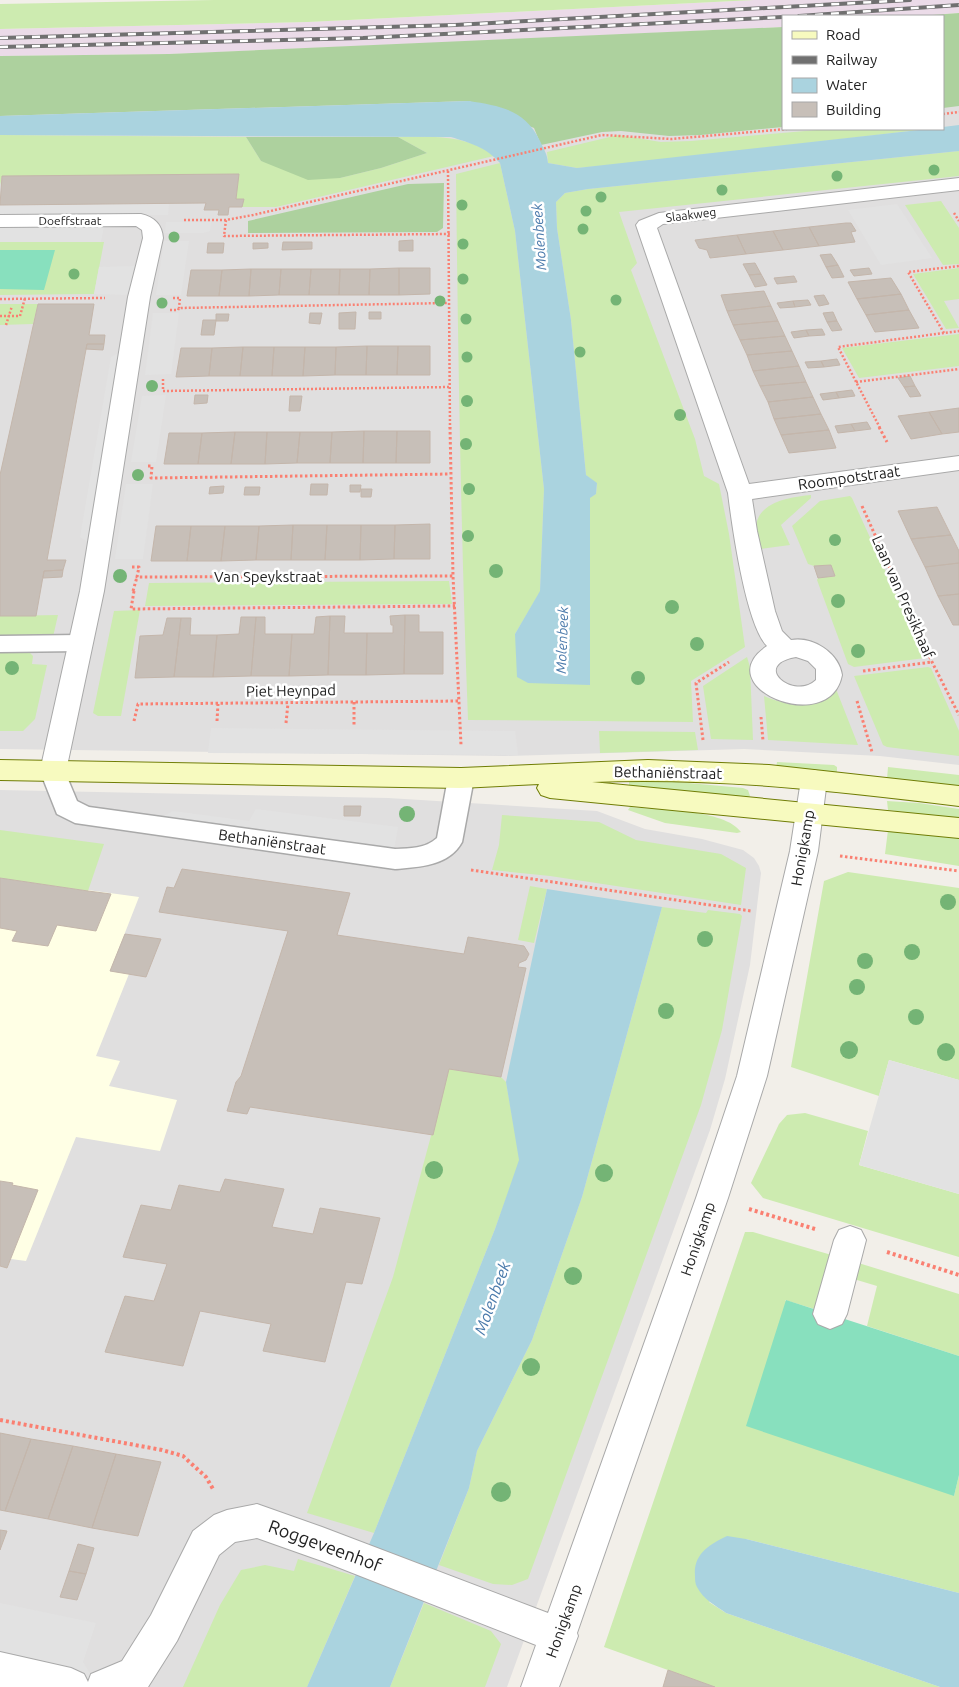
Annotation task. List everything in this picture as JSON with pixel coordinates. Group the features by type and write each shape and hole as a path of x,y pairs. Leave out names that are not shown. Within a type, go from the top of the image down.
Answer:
{"street":[{"name":"Slaakweg","path":"740,493 646,225 659,219 959,184"},
{"path":"53,770 96,568 138,303 154,238 152,228 141,220"},
{"name":"Doeffstraat","path":"0,221 141,220"},
{"name":"Roompotstraat","path":"740,493 959,463"},
{"path":"740,493 745,530 759,593 778,642"},
{"path":"778,642 816,654 839,674 823,688 804,695 792,695 772,687 764,680 762,664 778,642"},
{"name":"Bethaniënstraat","path":"0,770 462,778 648,770 814,780"},
{"name":"Bethaniënstraat","path":"462,778 810,813"},
{"path":"814,780 959,796"},
{"name":"Honigkamp","path":"540,1687 560,1636 712,1198 752,1076 804,852 814,780"},
{"path":"810,813 959,828"},
{"path":"830,1314 850,1240"},
{"name":"Roggeveenhof","path":"104,1687 134,1674 164,1628 206,1543 227,1527 257,1521 322,1544 560,1636"},
{"path":"0,1672 71,1687"}],"lane":[{"path":"0,644 80,643"},
{"name":"Bethaniënstraat","path":"53,770 66,807 84,816 395,860 434,854 444,849 450,842 462,778"}],"path":[{"path":"944,114 959,112"},
{"path":"141,220 226,220 485,163 602,135 620,133 654,139 671,139 782,129"},
{"path":"448,171 450,234 448,303 450,474 462,778"},
{"path":"226,220 224,236 450,234"},
{"path":"944,333 908,272 959,266"},
{"path":"0,298 138,303 178,310 180,308 448,303"},
{"path":"0,316 20,316 24,298"},
{"path":"6,325 12,306"},
{"path":"902,471 838,347 959,331"},
{"path":"856,382 959,369"},
{"path":"126,380 163,378 163,390 450,387"},
{"path":"112,466 152,466 151,478 450,474"},
{"name":"Laan van Presikhaaf","path":"850,478 932,662 959,715"},
{"name":"Van Speykstraat","path":"96,568 139,567 137,577 453,576"},
{"name":"Van Speykstraat","path":"134,591 132,609 455,606"},
{"path":"704,744 696,683 778,642"},
{"path":"874,756 839,674 932,662"},
{"name":"Piet Heynpad","path":"134,721 138,704 460,701"},
{"path":"354,702 354,725"},
{"path":"286,723 288,703"},
{"path":"217,721 218,704"},
{"path":"804,852 959,871"},
{"path":"464,869 789,916"},
{"path":"0,1420 162,1450 182,1456 206,1478 236,1526"}],"shaded area":[{"path":"754,0 959,0 959,13 932,15 782,15 782,27 169,54 0,56 0,29 308,22"},
{"path":"959,40 959,765 880,756 744,749 505,756 0,749 0,90 782,56 782,130 944,130 944,42"},
{"path":"169,203 168,215 0,215 0,205"},
{"path":"897,204 932,258 881,265 848,210"},
{"path":"166,222 211,222 210,231 203,233 165,233"},
{"path":"0,227 104,227 101,242 0,242"},
{"path":"164,241 189,241 181,295 156,295"},
{"path":"134,266 130,295 94,294 99,267"},
{"path":"153,313 179,313 171,374 145,375"},
{"path":"120,352 88,542 80,537 111,357"},
{"path":"166,395 156,462 131,462 142,396"},
{"path":"126,484 153,484 143,559 115,559"},
{"path":"211,728 515,731 518,755 208,753"},
{"path":"0,790 388,798 597,811 645,829 702,839 743,850 754,858 759,866 761,873 750,965 725,1079 710,1130 507,1687 0,1687"},
{"path":"256,809 398,827 394,850 159,819 173,811 249,821"},
{"path":"0,878 139,897 110,971 129,974 96,1056 120,1061 109,1086 177,1100 160,1151 76,1137 26,1261 11,1259 7,1268 0,1266"},
{"path":"889,1060 959,1080 959,1194 859,1165"},
{"path":"0,1603 96,1623 83,1662 98,1687 0,1687"}],"green space":[{"path":"214,0 754,0 308,22 0,29 0,4"},
{"path":"959,13 959,106 944,108 944,15 932,15"},
{"path":"782,27 782,127 701,135 669,136 621,131 602,132 541,145 534,128 469,101 0,116 0,56 169,54"},
{"path":"817,130 919,130 634,163 577,168 548,163 547,152 618,135 661,142"},
{"path":"0,135 246,137 261,161 340,178 381,168 427,153 398,137 436,137 460,140 483,149 494,156 276,207 242,207 243,199 236,199 239,174 2,177 0,185"},
{"path":"246,137 398,137 427,153 381,168 340,178 308,180 261,161"},
{"path":"959,151 959,176 619,212 637,263 631,270 695,439 704,476 719,484 729,534 745,647 691,681 693,722 468,720 463,584 456,174 500,163 515,231 544,489 540,592 515,634 589,685 590,497 596,494 597,484 586,475 571,320 557,228 556,202 565,193 588,189"},
{"path":"444,183 443,228 437,232 248,233 248,221 408,184"},
{"path":"941,201 959,228 959,264 943,265 905,205"},
{"path":"0,242 104,242 94,294 0,295"},
{"path":"0,250 55,250 44,290 0,289"},
{"path":"959,268 959,299 944,301 959,328 946,329 913,274"},
{"path":"0,304 38,304 33,324 0,325"},
{"path":"959,334 959,366 859,378 842,348"},
{"path":"811,495 811,498 781,525 790,545 761,549 756,530 757,521 761,513 775,503 793,497"},
{"path":"850,496 925,658 854,667 848,664 817,580 818,578 835,576 831,565 814,566 808,564 792,526 820,501"},
{"path":"449,581 452,604 145,606 149,583"},
{"path":"140,610 121,716 98,716 93,713 114,611"},
{"path":"58,615 53,637 0,639 0,616"},
{"path":"0,652 29,652 33,656 32,664 47,665 35,719 23,731 0,731"},
{"path":"747,657 750,667 753,740 711,739 703,686"},
{"path":"931,668 959,731 959,756 883,745 854,676"},
{"path":"836,689 858,745 768,740 764,696 784,703 801,704 818,700"},
{"path":"599,731 695,732 698,750 600,753"},
{"path":"777,762 834,765 837,767 837,771 836,773 776,768"},
{"path":"888,767 959,775 959,791 887,779"},
{"path":"634,778 743,788 748,790 750,796 746,798 629,786 629,781"},
{"path":"887,801 919,803 959,809 959,819 888,810"},
{"path":"630,807 673,810 706,815 733,824 741,832 665,823 628,810"},
{"path":"502,815 599,822 636,840 721,854 746,868 741,905 550,876 492,870 499,845"},
{"path":"0,830 104,844 88,891 0,878"},
{"path":"888,830 959,838 959,866 885,854"},
{"path":"848,872 959,888 959,1080 889,1060 879,1096 791,1067 824,881"},
{"path":"530,886 547,889 534,943 518,940"},
{"path":"662,907 706,913 708,910 740,914 742,916 722,1030 701,1105 528,1579 512,1585 493,1584 439,1565 469,1488 477,1451 532,1340 582,1197"},
{"path":"449,1069 501,1077 506,1082 520,1160 495,1229 374,1533 307,1513 393,1277"},
{"path":"805,1113 868,1131 859,1165 959,1194 959,1257 763,1198 751,1183 779,1124 787,1115"},
{"path":"745,1232 753,1232 835,1256 821,1311 785,1300 954,1496 959,1475 959,1593 746,1539 709,1602 726,1613 940,1687 715,1687 604,1647"},
{"path":"852,1261 959,1294 959,1356 867,1326 877,1286 847,1277"},
{"path":"786,1300 959,1356 959,1475 954,1496 746,1426"},
{"path":"298,1559 355,1576 307,1687 183,1687 220,1605 241,1570 265,1565 294,1571"},
{"path":"424,1603 491,1631 501,1644 485,1687 390,1687"}],"water":[{"name":"Molenbeek","path":"469,101 511,111 527,122 534,131 545,152 548,163 577,168 919,130 944,130 944,127 959,125 959,151 588,189 565,193 556,202 557,228 571,320 586,475 597,483 596,494 590,498 590,685 528,683 517,677 515,634 540,591 544,489 515,231 500,163 489,153 477,146 451,137 0,135 0,116"},
{"name":"Molenbeek","path":"547,889 662,907 582,1197 532,1340 477,1451 469,1488 390,1687 307,1687 374,1533 495,1229 519,1160 506,1082"},
{"path":"727,1536 746,1539 959,1593 959,1687 940,1687 726,1613 710,1602 696,1586 695,1568 700,1556 709,1546"}],"building":[{"path":"239,174 236,199 244,199 242,207 229,207 228,215 218,215 219,210 204,210 206,203 0,205 2,176"},
{"path":"851,223 856,231 851,232 855,242 819,246 809,227"},
{"path":"809,227 819,246 783,250 773,231"},
{"path":"773,231 783,250 746,254 737,235"},
{"path":"737,235 746,254 710,258 707,250 699,248 695,240"},
{"path":"413,240 413,251 399,251 399,241"},
{"path":"283,242 312,242 312,249 282,250"},
{"path":"208,243 224,243 223,253 207,253"},
{"path":"253,243 268,243 268,248 253,249"},
{"path":"831,254 838,265 826,267 820,255"},
{"path":"755,263 761,274 749,275 743,264"},
{"path":"838,265 844,277 832,278 826,267"},
{"path":"399,268 399,295 369,295 370,269"},
{"path":"399,268 430,268 430,294 399,295"},
{"path":"869,268 872,274 854,276 850,270"},
{"path":"251,269 281,269 279,295 249,296"},
{"path":"251,269 249,296 219,296 222,270"},
{"path":"281,269 311,269 309,295 279,295"},
{"path":"311,269 340,269 339,295 309,295"},
{"path":"340,269 370,269 369,295 339,295"},
{"path":"191,270 222,270 219,296 187,296"},
{"path":"761,274 767,285 755,287 749,275"},
{"path":"794,276 797,282 777,284 774,278"},
{"path":"891,278 901,294 857,299 848,282"},
{"path":"764,291 771,306 727,311 721,295"},
{"path":"901,294 909,310 866,315 857,299"},
{"path":"824,295 829,304 819,306 814,296"},
{"path":"808,300 811,305 795,307 793,301"},
{"path":"793,301 795,307 780,308 777,303"},
{"path":"38,304 94,304 89,335 105,335 104,344 87,344 47,560 66,560 63,570 44,571 36,616 0,616 0,475"},
{"path":"771,306 778,321 733,325 727,311"},
{"path":"909,310 919,328 875,332 866,315"},
{"path":"356,312 355,329 339,329 339,313"},
{"path":"369,312 381,312 381,319 369,319"},
{"path":"833,312 837,321 827,322 823,313"},
{"path":"310,313 322,313 320,324 309,323"},
{"path":"216,314 229,314 228,321 216,321"},
{"path":"203,320 216,320 214,335 201,335"},
{"path":"778,321 785,336 740,340 733,325"},
{"path":"837,321 842,330 832,331 827,322"},
{"path":"822,329 825,335 809,336 806,330"},
{"path":"806,330 809,336 794,338 791,332"},
{"path":"785,336 792,351 747,355 740,340"},
{"path":"87,344 104,344 103,350 86,349"},
{"path":"367,346 398,346 397,375 366,375"},
{"path":"367,346 366,375 335,375 336,347"},
{"path":"398,346 430,346 430,375 397,375"},
{"path":"243,347 240,376 209,376 212,348"},
{"path":"243,347 274,347 272,376 240,376"},
{"path":"274,347 305,347 303,376 272,376"},
{"path":"305,347 336,347 335,375 303,376"},
{"path":"181,348 212,348 209,376 176,377"},
{"path":"792,351 799,366 753,371 747,355"},
{"path":"837,359 840,365 824,367 821,361"},
{"path":"821,361 824,367 808,368 805,362"},
{"path":"799,366 806,382 760,386 753,371"},
{"path":"910,376 915,386 904,387 898,378"},
{"path":"806,382 813,397 768,402 760,386"},
{"path":"915,386 921,396 910,397 904,387"},
{"path":"852,390 855,396 839,398 836,392"},
{"path":"836,392 839,398 823,400 820,394"},
{"path":"195,395 208,395 207,403 194,404"},
{"path":"290,396 302,396 300,411 289,411"},
{"path":"813,397 821,414 774,419 768,402"},
{"path":"959,408 959,432 942,434 929,412"},
{"path":"929,412 942,434 911,439 898,416"},
{"path":"821,414 829,430 781,435 774,419"},
{"path":"867,422 871,429 855,431 851,424"},
{"path":"851,424 855,431 838,433 835,426"},
{"path":"829,430 836,448 789,453 781,435"},
{"path":"364,431 363,463 330,463 332,432"},
{"path":"364,431 397,431 396,463 363,463"},
{"path":"397,431 430,431 430,463 396,463"},
{"path":"235,432 231,464 198,464 202,433"},
{"path":"235,432 267,432 265,464 231,464"},
{"path":"267,432 300,432 297,463 265,464"},
{"path":"300,432 332,432 330,463 297,463"},
{"path":"169,433 202,433 198,464 164,464"},
{"path":"311,484 328,484 327,495 310,495"},
{"path":"350,485 361,485 360,492 350,492"},
{"path":"224,486 223,493 209,494 210,487"},
{"path":"245,487 260,487 259,495 244,495"},
{"path":"361,489 372,489 371,497 361,497"},
{"path":"937,507 951,535 911,539 898,511"},
{"path":"430,524 430,559 394,559 395,525"},
{"path":"293,525 291,560 256,560 259,526"},
{"path":"293,525 327,525 325,560 291,560"},
{"path":"327,525 361,525 360,560 325,560"},
{"path":"361,525 395,525 394,559 360,560"},
{"path":"156,526 191,526 187,561 151,561"},
{"path":"191,526 225,526 221,561 187,561"},
{"path":"225,526 259,526 256,560 221,561"},
{"path":"951,535 959,551 959,563 925,567 911,539"},
{"path":"959,563 959,594 938,596 925,567"},
{"path":"831,565 835,576 818,578 814,566"},
{"path":"63,570 62,577 43,578 44,571"},
{"path":"959,594 959,625 953,625 938,596"},
{"path":"405,615 419,615 419,632 443,632 443,674 404,674"},
{"path":"405,615 404,674 366,675 367,633 393,633 390,616"},
{"path":"330,616 328,675 289,676 292,634 314,634 316,617"},
{"path":"330,616 345,616 344,633 367,633 366,675 328,675"},
{"path":"241,617 256,617 251,676 213,677 217,635 239,634"},
{"path":"256,617 265,617 265,634 292,634 289,676 251,676"},
{"path":"167,618 181,618 174,677 135,678 140,636 163,635"},
{"path":"181,618 191,618 190,635 217,635 213,677 174,677"},
{"path":"344,806 361,806 360,816 344,816"},
{"path":"182,869 350,893 337,935 464,954 468,937 524,946 529,954 526,960 519,963 518,967 526,968 501,1077 449,1069 433,1135 250,1107 247,1114 227,1111 236,1082 241,1076 288,931 159,912 167,887 174,888"},
{"path":"0,878 111,894 96,931 57,925 48,946 12,941 17,931 0,928"},
{"path":"125,934 161,939 146,977 110,971"},
{"path":"225,1179 284,1189 272,1227 313,1234 320,1208 380,1218 362,1284 346,1282 325,1362 263,1351 271,1324 200,1311 183,1366 105,1352 125,1296 154,1301 167,1264 123,1257 141,1205 171,1210 179,1185 220,1192"},
{"path":"0,1181 38,1190 7,1268 0,1266"},
{"path":"0,1433 31,1439 5,1511 0,1510"},
{"path":"31,1439 73,1446 48,1519 5,1511"},
{"path":"73,1446 116,1454 92,1528 48,1519"},
{"path":"116,1454 161,1462 138,1536 92,1528"},
{"path":"0,1530 7,1531 0,1550"},
{"path":"78,1544 94,1548 86,1574 69,1571"},
{"path":"69,1571 86,1574 77,1600 60,1597"},
{"path":"668,1670 715,1687 663,1687"}],"railway":[{"path":"0,38 455,25 910,0"},
{"path":"814,15 959,5"},
{"path":"0,47 363,38 782,17"}]}
